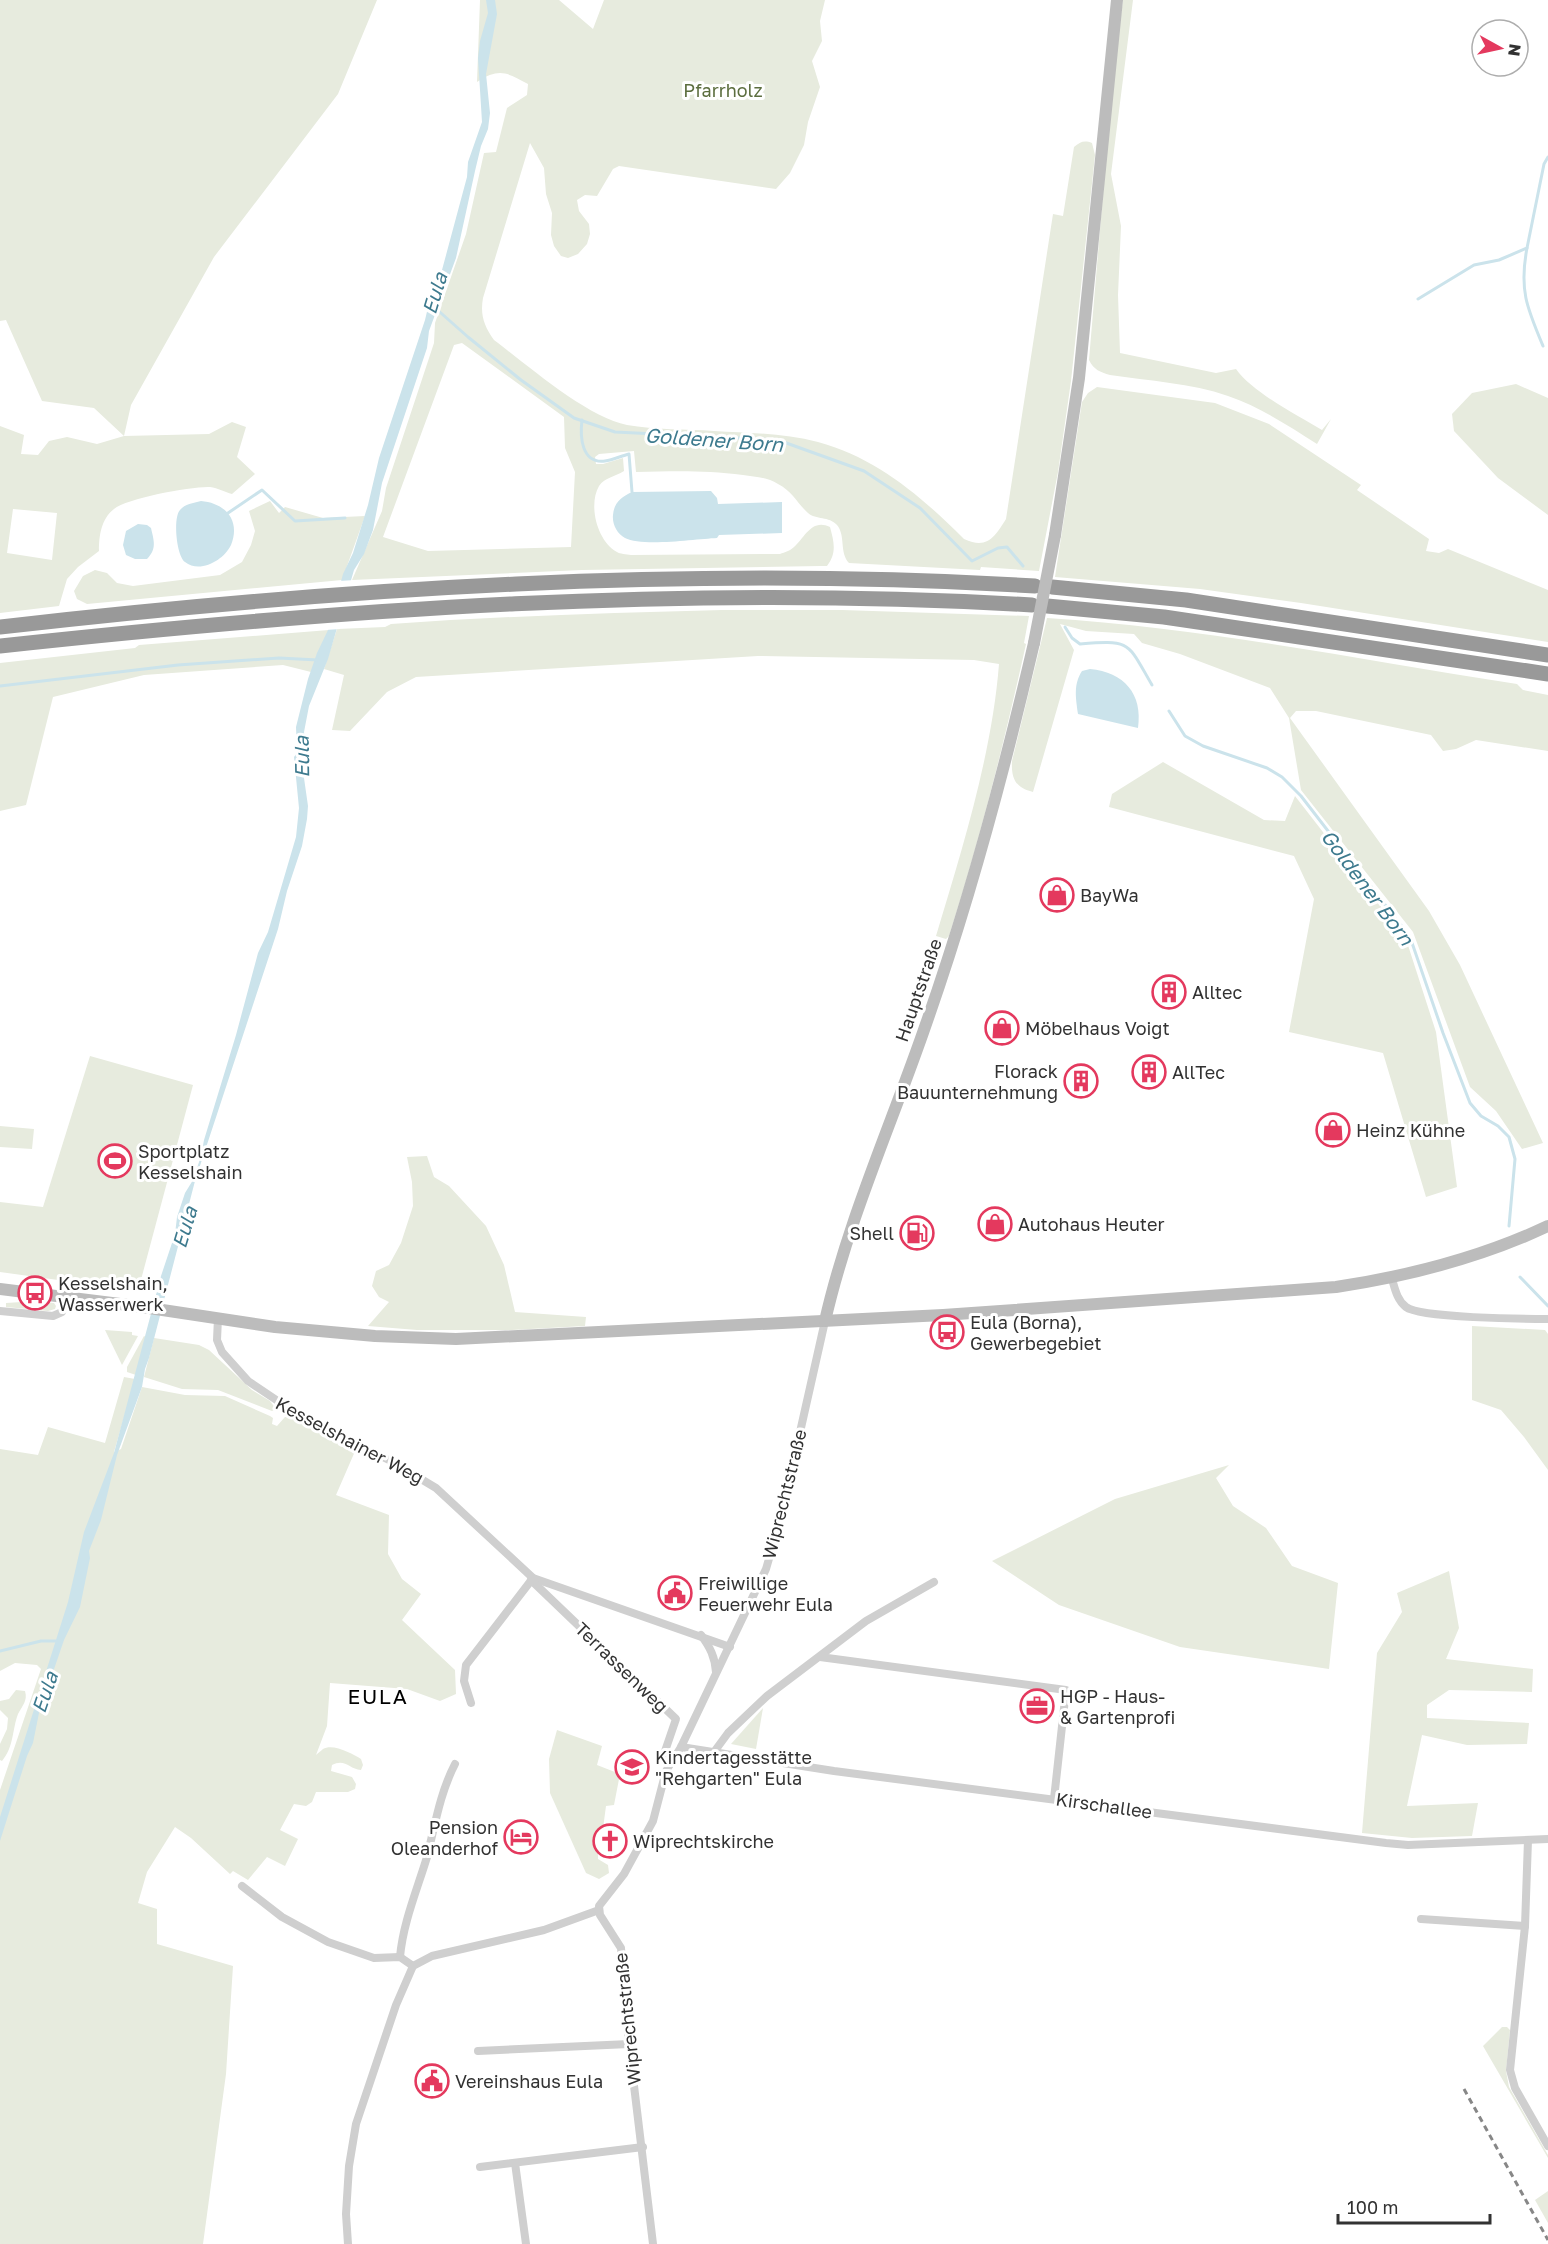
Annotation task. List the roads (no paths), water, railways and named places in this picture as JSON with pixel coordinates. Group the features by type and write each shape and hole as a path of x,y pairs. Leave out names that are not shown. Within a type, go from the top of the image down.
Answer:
{"highway":[{"path":"0,627 188,607 386,592 582,582 842,578 960,581 1035,586"},
{"path":"1052,587 1197,602 1548,655"},
{"path":"0,646 160,629 380,612 600,601 800,597 936,600 1164,617 1548,674"}],"main road":[{"name":"Hauptstraße","path":"825,1321 856,1217 926,1024 971,883 1004,767 1034,643 1055,535 1080,366 1117,0"},
{"path":"0,1289 67,1296 322,1332 456,1339 825,1321 1262,1294 1336,1287 1392,1279 1470,1257 1548,1226"}],"street":[{"path":"1392,1279 1399,1300 1408,1309 1443,1314 1548,1319"},
{"path":"0,1311 53,1316 63,1312 67,1296"},
{"name":"Kesselshainer Weg","path":"218,1318 217,1340 222,1352 248,1381 309,1422 391,1461 436,1488 532,1579 701,1635 730,1647"},
{"name":"Hauptstraße","path":"821,1344 825,1321"},
{"name":"Wiprechtstraße","path":"653,2244 629,2044 621,1948 616,1937 602,1920 599,1910 602,1901 624,1874 653,1821 666,1771 681,1747 717,1675 766,1569 780,1521 821,1344"},
{"path":"471,1703 464,1681 466,1665 532,1579"},
{"name":"Terrassenweg","path":"532,1579 676,1719 663,1757 672,1760"},
{"path":"714,1752 728,1733 767,1696 866,1621 934,1582"},
{"path":"701,1635 713,1654 717,1675"},
{"path":"820,1657 1066,1690 1054,1799"},
{"name":"Kirschallee","path":"681,1747 834,1771 1408,1845 1548,1839"},
{"path":"400,1957 405,1928 433,1834 445,1783 454,1764"},
{"path":"1528,1840 1525,1926 1510,2070 1515,2088 1548,2146"},
{"path":"242,1886 282,1917 328,1942 374,1958 400,1957 413,1966"},
{"path":"348,2244 346,2214 349,2166 356,2124 388,2027 413,1966 432,1956 544,1930 599,1910"},
{"path":"1421,1919 1525,1926"},
{"path":"478,2051 629,2044"},
{"path":"480,2167 643,2148"},
{"path":"516,2163 526,2244"}],"water":[{"name":"Eula","path":"486,0 495,0 497,14 486,74 490,113 488,129 481,146 456,258 429,331 427,348 382,483 373,530 364,554 354,570 328,659 309,706 304,732 306,748 303,759 308,806 302,846 287,891 278,929 195,1181 142,1387 117,1455 101,1520 89,1551 90,1558 80,1607 64,1640 39,1713 33,1743 0,1841 0,1817 68,1602 84,1532 114,1453 161,1276 175,1234 177,1217 201,1156 258,953 268,932 296,837 299,808 294,757 297,753 296,727 308,679 328,630 343,574 353,553 368,505 379,458 425,320 435,278 442,270 467,177 468,162 482,122 478,58 488,13"},
{"path":"711,491 717,498 718,504 782,502 782,533 719,535 717,538 644,542 625,538 614,525 613,515 617,503 632,492"},
{"path":"201,501 217,505 229,514 234,536 228,551 223,556 211,564 198,567 185,562 182,558 176,528 180,510 187,505"},
{"path":"138,524 151,528 154,541 147,559 135,559 126,555 123,545 126,531"},
{"path":"1090,669 1113,675 1129,687 1137,705 1138,728 1078,714 1077,681 1082,671"}],"waterway":[{"path":"1418,299 1474,265 1499,260 1527,248 1544,164 1548,157"},
{"path":"1527,248 1524,287 1533,321 1543,346"},
{"name":"Goldener Born","path":"433,306 521,380 574,418 615,432 778,440 864,471 920,508 972,561 998,548 1007,547 1023,566"},
{"path":"582,420 582,441 591,458 605,461 629,454 632,492"},
{"path":"228,513 262,490 295,521 345,518"},
{"name":"Goldener Born","path":"1065,627 1072,638 1080,644 1110,643 1126,647 1138,660 1152,685"},
{"path":"0,686 178,665 279,658 318,660"},
{"name":"Goldener Born","path":"1169,711 1185,736 1203,746 1267,768 1282,777 1301,796 1410,937 1470,1103 1481,1116 1498,1126 1509,1137 1515,1159 1509,1226"},
{"name":"Goldener Born","path":"1520,1277 1548,1306"},
{"path":"0,1651 41,1641 57,1641"}],"railway":[{"path":"1464,2089 1548,2240"}],"place":[{"name":"BayWa","path":"1057,895"},
{"name":"Alltec","path":"1169,992"},
{"name":"Möbelhaus Voigt","path":"1002,1028"},
{"name":"AllTec","path":"1149,1072"},
{"name":"Florack Bauunternehmung","path":"1081,1081"},
{"name":"Heinz Kühne","path":"1333,1130"},
{"name":"Sportplatz Kesselshain","path":"115,1161"},
{"name":"Autohaus Heuter","path":"995,1224"},
{"name":"Shell","path":"917,1233"},
{"name":"Kesselshain, Wasserwerk","path":"35,1293"},
{"name":"Eula (Borna), Gewerbegebiet","path":"947,1332"},
{"name":"Freiwillige Feuerwehr Eula","path":"675,1593"},
{"name":"HGP - Haus- & Gartenprofi","path":"1037,1706"},
{"name":"Kindertagesstätte \"Rehgarten\" Eula","path":"632,1767"},
{"name":"Pension Oleanderhof","path":"521,1837"},
{"name":"Wiprechtskirche","path":"610,1841"},
{"name":"Vereinshaus Eula","path":"432,2081"}],"district":[{"name":"EULA","path":"378,1696"}],"park label":[{"name":"Pfarrholz","path":"723,90"}]}
